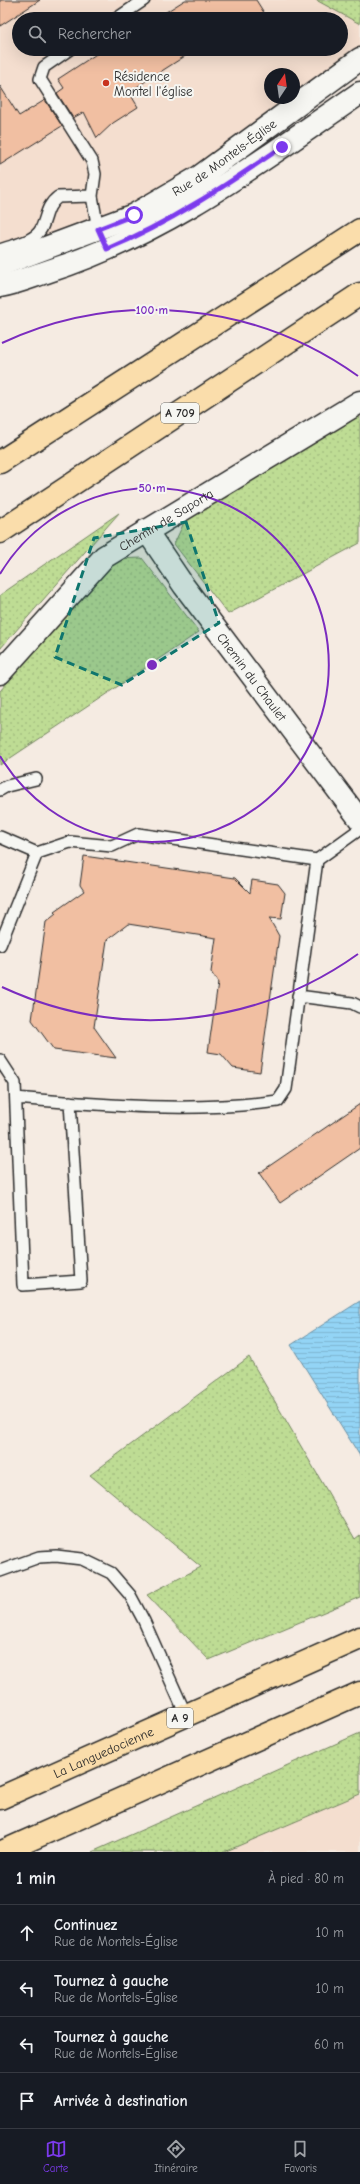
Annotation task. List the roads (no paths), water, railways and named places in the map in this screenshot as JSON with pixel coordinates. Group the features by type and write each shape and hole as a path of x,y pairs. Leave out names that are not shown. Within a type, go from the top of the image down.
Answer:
{"highway":[{"path":"0,462 360,230"},
{"name":"A 709","path":"0,532 360,294"},
{"name":"La Languedocienne","path":"0,1798 360,1638"},
{"path":"2,1852 360,1693"}],"main road":[{"name":"Rue de Montels-Église","path":"0,265 134,215 199,177 360,58"},
{"name":"Rue de Montels-Église","path":"0,286 71,264 154,228 212,194 360,93"},
{"path":"98,229 107,249"},
{"name":"Chemin de Saporta","path":"0,673 104,557 146,530 360,402"}],"street":[{"name":"Chemin du Chaulet","path":"146,530 184,586 360,820"}],"lane":[{"path":"126,12 144,0"},
{"path":"60,56 44,67 40,79 92,161 95,174 92,196 98,229"},
{"path":"0,250 32,238 40,231 48,208 58,197 92,196"},
{"path":"0,790 7,786 36,779"},
{"path":"0,837 37,853 70,842 112,846 138,834 317,860 360,829"},
{"path":"0,945 37,853"},
{"path":"16,1098 70,1102 237,1107 278,1101 286,1090 317,860"},
{"path":"298,996 352,1003 360,1007"},
{"path":"0,1060 15,1083 23,1285 81,1281 70,1102"},
{"path":"0,1571 39,1557 56,1556 82,1559 111,1573 130,1595 141,1615 186,1715"}],"water":[{"path":"360,1301 360,1456 291,1345"}],"place":[{"name":"Résidence Montel l'église","path":"106,83"}]}
